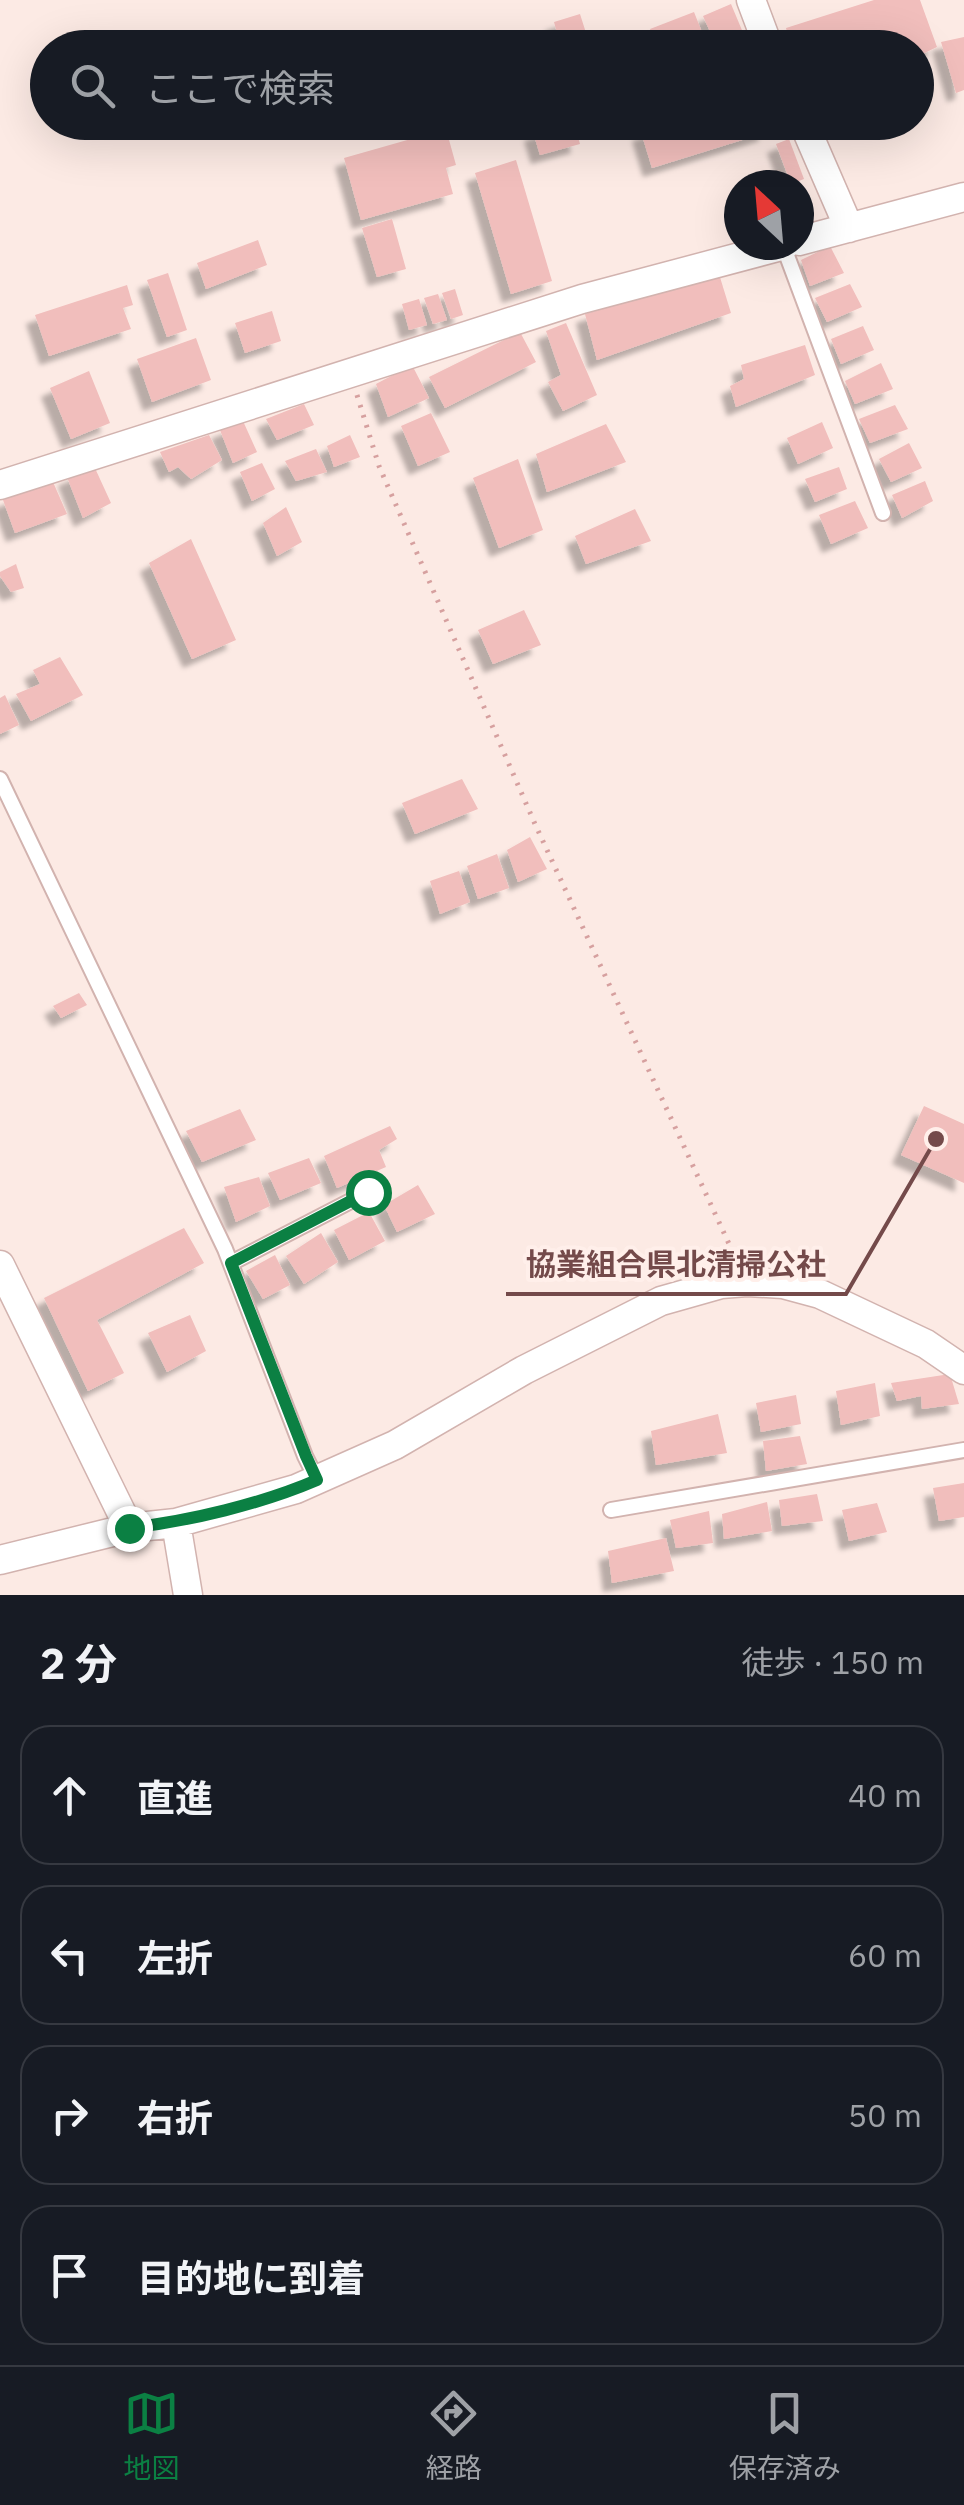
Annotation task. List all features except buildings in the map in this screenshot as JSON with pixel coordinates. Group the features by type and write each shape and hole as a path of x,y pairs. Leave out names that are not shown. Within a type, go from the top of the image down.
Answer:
{"street":[{"path":"752,0 763,30"},
{"path":"811,140 850,228"},
{"path":"814,237 964,197"},
{"path":"0,485 582,299 728,260"},
{"path":"0,1265 129,1528"},
{"path":"0,1560 129,1528 176,1523 296,1489 394,1445 524,1370 661,1302 721,1284 783,1284 820,1294 926,1344 964,1370"},
{"path":"176,1523 188,1595"}],"lane":[{"path":"790,260 884,513"},
{"path":"0,780 231,1263 317,1480"},
{"path":"231,1263 368,1192"},
{"path":"610,1510 964,1450"}],"path":[{"path":"350,373 379,466 519,788 747,1282"}],"place":[{"name":"協業組合県北清掃公社","path":"936,1139"}],"route":[{"path":"129,1528 176,1523 317,1480 231,1263 368,1192"}]}
